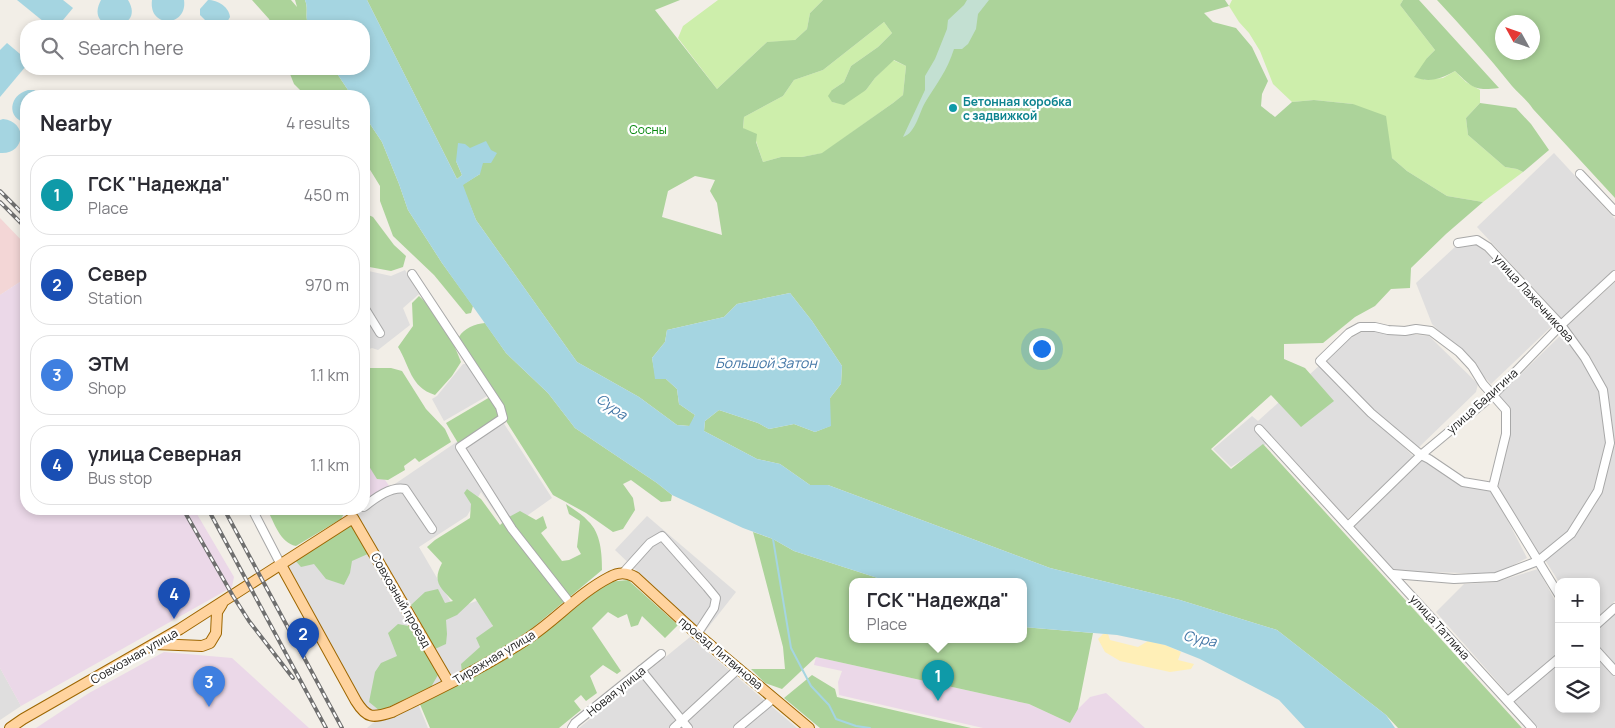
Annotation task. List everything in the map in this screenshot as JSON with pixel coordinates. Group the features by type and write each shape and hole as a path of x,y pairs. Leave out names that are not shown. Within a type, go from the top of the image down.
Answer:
{"main road":[{"name":"Совхозная улица","path":"10,728 38,710 155,644 353,518"},
{"name":"Совхозный проезд","path":"353,518 449,683"},
{"name":"Тиражная улица","path":"281,564 356,701 364,713 370,716 380,716 392,712 494,659 532,636 570,603 610,576 623,572"},
{"name":"проезд Литвинова","path":"623,572 636,577 698,634 809,728"},
{"path":"155,644 206,645 215,636 217,612 224,601"},
{"path":"199,617 208,619 215,627"}],"street":[{"path":"1580,174 1615,211"},
{"name":"улица Лажечникова","path":"1392,574 1454,580 1496,577 1538,562 1571,534 1598,491 1613,443 1603,390 1585,358 1561,325 1488,248 1477,240 1458,243"},
{"path":"412,274 500,407 503,418 460,447 512,529 570,603"},
{"name":"улица Бадигина","path":"1348,526 1421,456 1493,395 1561,325 1615,275"},
{"path":"370,317 380,333"},
{"path":"1493,488 1463,482 1429,459 1421,456 1371,413 1320,362 1349,333 1360,327 1431,331 1459,352 1472,366 1483,384 1506,410 1506,434 1493,488 1555,589"},
{"name":"улица Татлина","path":"1259,429 1532,728"},
{"path":"370,503 392,489 405,489 432,529"},
{"path":"255,515 281,564"},
{"path":"353,518 356,515"},
{"path":"623,572 650,543 662,536 716,598 714,608 698,634"},
{"path":"1598,623 1615,608"},
{"name":"Новая улица","path":"572,728 575,723 661,654"},
{"path":"1600,654 1615,670"},
{"path":"1508,701 1555,661"},
{"path":"674,728 739,668"},
{"path":"641,670 688,728"},
{"path":"738,728 774,698"}],"shaded area":[{"path":"1554,153 1615,219 1615,272 1562,319 1477,227"},
{"path":"0,218 20,239 20,282 0,295"},
{"path":"1474,241 1554,324 1491,384 1432,324 1416,283 1456,246"},
{"path":"405,270 419,294 403,308 410,325 378,350 370,349 370,271 391,276"},
{"path":"20,282 20,515 198,515 234,577 232,587 21,706 0,668 0,295"},
{"path":"1615,282 1615,440 1613,440 1606,387 1589,355 1567,326"},
{"path":"1364,331 1429,336 1478,384 1476,392 1417,449 1375,413 1326,362 1345,341"},
{"path":"1562,334 1583,360 1600,392 1606,442 1596,490 1568,531 1540,556 1498,487 1510,434 1510,410 1497,397"},
{"path":"463,364 469,364 489,395 444,421 432,399 437,396"},
{"path":"1320,365 1414,457 1347,519 1274,439 1231,467 1213,449 1252,416 1258,421"},
{"path":"501,419 552,498 507,530 481,492 467,516 419,547 455,609 479,600 494,622 482,649 449,683 369,716 285,567 355,524 350,515 370,515 370,501 458,441"},
{"path":"1612,445 1615,446 1615,601 1600,615 1600,578 1556,578 1545,560 1574,535 1596,504"},
{"path":"370,459 390,487 370,499"},
{"path":"1422,460 1460,485 1492,490 1527,558 1496,574 1395,571 1352,525"},
{"path":"647,516 736,592 703,634 615,550"},
{"path":"1538,569 1555,601 1555,656 1509,695 1436,612 1464,584 1496,582"},
{"path":"1615,612 1615,667 1600,651 1600,625"},
{"path":"690,637 797,728 579,728"},
{"path":"164,652 232,658 309,728 36,728 89,693"},
{"path":"816,657 1029,704 1070,723 1078,709 1090,697 1106,693 1145,728 983,728 839,695 838,682 842,671 814,665"},
{"path":"1600,661 1615,677 1615,728 1538,728 1514,702 1555,666 1555,713 1600,713"},
{"path":"0,668 21,706 0,720"},
{"path":"418,704 428,728 367,728 373,723"}],"green space":[{"path":"252,0 291,0 297,7 295,0 305,0 307,20 269,19"},
{"name":"Сосны","path":"367,0 680,0 655,10 717,89 767,42 795,40 807,29 810,13 823,0 1225,0 1229,6 1204,13 1213,22 1236,28 1252,47 1268,81 1262,94 1261,106 1275,117 1292,102 1314,100 1353,104 1386,116 1392,158 1407,171 1447,196 1483,202 1411,268 1410,288 1391,289 1375,306 1355,317 1323,343 1284,344 1284,359 1305,368 1334,401 1301,427 1271,395 1211,449 1231,469 1263,444 1522,728 1398,728 1386,715 1277,630 1180,600 1050,568 828,485 810,485 780,464 757,459 704,431 705,421 719,410 758,423 769,429 794,424 815,432 830,426 830,398 841,384 842,366 812,321 790,293 737,304 724,317 667,330 665,342 652,358 656,379 666,379 677,389 679,404 695,415 690,426 677,425 639,397 577,362 476,220 462,185 480,174 456,161 462,175 457,179","holes":["884,22 892,33 878,47 851,66 844,82 832,90 828,96 832,102 844,105 866,90 875,78 894,60 906,66 903,95 822,153 802,157 781,157 763,162 756,142 757,134 743,128 744,117 783,96 794,80 823,70","695,176 715,180 710,191 717,203 722,235 662,217 668,191"]},
{"path":"718,0 823,0 810,13 807,29 794,41 767,42 717,89 678,38 683,26"},
{"path":"967,0 989,0 978,14 976,29 968,44 962,49 954,49 945,70 926,101 914,127 903,137 925,90 925,76 935,59 947,29 948,20"},
{"path":"1232,0 1403,0 1400,5 1435,50 1427,58 1424,80 1443,78 1455,71 1466,82 1480,90 1480,103 1466,118 1468,135 1505,167 1523,172 1483,202 1447,196 1407,171 1392,158 1353,104 1314,100 1292,102 1273,84 1260,51 1229,6"},
{"path":"1403,0 1419,0 1499,88 1484,89 1474,87 1455,71 1435,79 1425,80 1414,77 1435,50 1400,5"},
{"path":"1437,0 1615,0 1615,198 1512,86"},
{"path":"884,22 892,33 878,47 851,66 844,82 832,90 832,102 837,103 866,90 893,60 906,66 903,95 823,153 802,157 781,157 763,162 756,141 743,128 744,117 783,96 794,80 823,70"},
{"path":"290,75 338,75 348,90 300,90 294,84"},
{"path":"1480,103 1516,108 1531,124 1549,150 1523,172 1505,167 1468,135 1466,118"},
{"path":"370,124 382,142 408,210 442,263 473,306 471,313 466,314 434,275 393,236 380,201 380,186 370,170"},
{"path":"370,216 394,245 406,256 403,267 391,271 370,267"},
{"path":"419,296 433,310 444,326 461,362 452,376 435,395 420,387 415,381 398,347 413,326 412,303"},
{"path":"485,323 506,353 548,393 575,428 657,483 672,495 671,501 661,502 631,480 623,484 633,498 635,510 623,529 613,532 586,513 553,495 506,421 502,406 473,365 459,337 470,327"},
{"path":"370,368 391,368 402,371 426,409 445,429 451,442 419,462 415,458 404,466 405,470 388,480 377,479 370,467"},
{"path":"490,397 501,416 462,443 458,443 446,423"},
{"path":"467,489 481,499 500,525 520,511 536,520 543,516 547,528 541,533 562,561 581,554 577,547 580,521 569,514 566,504 586,518 596,531 601,551 602,570 530,630 462,673 461,664 480,647 476,638 493,626 475,598 457,615 446,620 446,644 435,649 411,605 425,592 438,589 445,603 453,601 439,584 438,575 442,563 427,547 470,518 471,504 464,493"},
{"path":"270,515 343,515 341,519 296,546 286,541"},
{"path":"349,524 358,529 370,553 352,561 350,573 344,585 326,579 314,564 301,567 294,559"},
{"path":"753,532 773,539 794,551 878,578 849,578 849,643 1027,643 1027,627 1093,633 1078,709 1070,723 1029,704 816,657 782,689 765,683 751,669 785,669 783,647"},
{"path":"628,580 678,625 665,638 642,616 638,625 631,627 627,614 618,618 608,612 592,628 621,671 617,674 603,665 590,676 597,693 586,701 581,695 574,701 581,710 559,728 430,728 419,702 534,641 608,582"},
{"path":"398,624 414,627 438,675 431,687 380,711 369,702 375,672 381,663 397,656 388,633"},
{"path":"812,675 835,689 837,697 971,728 820,728 784,698"}],"sand":[{"path":"1103,634 1108,634 1110,640 1138,647 1148,641 1165,645 1181,652 1178,660 1194,664 1191,669 1170,672 1120,661 1105,652 1098,639"}],"water":[{"path":"17,0 63,0 73,8 63,20 42,20"},
{"path":"101,0 128,0 132,11 129,20 101,20 98,11"},
{"path":"152,0 184,0 184,9 175,20 161,20 152,9"},
{"path":"208,0 212,0 225,7 230,17 228,20 205,20 200,15 200,9"},
{"path":"305,0 367,0 457,179 462,175 456,161 458,143 465,144 470,148 486,141 491,150 497,153 491,163 483,163 480,174 463,185 476,220 577,362 639,397 677,425 689,426 695,415 679,404 677,389 666,379 655,379 652,358 665,342 667,330 724,317 737,304 790,293 812,321 842,366 841,384 830,398 831,426 815,432 794,424 769,429 758,423 719,410 705,421 704,431 757,459 780,464 810,485 828,485 1050,568 1180,600 1277,630 1386,715 1395,728 1305,728 1279,700 1200,659 1165,645 1117,635 1027,627 1027,578 878,578 794,551 773,539 743,528 672,495 575,428 548,393 506,353 442,263 408,210 382,142 370,124 370,90 348,90 338,75 370,75 370,20 307,20"},
{"path":"7,43 20,54 20,73 0,97 0,50"},
{"path":"20,95 20,120 15,116 12,106"},
{"path":"0,120 11,121 17,126 20,132 20,141 15,149 0,153"}],"waterway":[{"path":"773,539 791,648 811,686 829,705 836,719 856,726 870,728"}],"railway":[{"path":"0,191 20,211"},
{"path":"0,202 20,222"},
{"path":"186,515 249,621 293,678"},
{"path":"211,515 326,728"},
{"path":"227,515 342,728"}],"place":[{"name":"Бетонная коробка с задвижкой","path":"953,108"},
{"name":"улица Северная","path":"174,619"},
{"name":"Север","path":"303,659"},
{"name":"ГСК \"Надежда\"","path":"938,701"},
{"name":"ЭТМ","path":"209,707"}],"water label":[{"name":"Большой Затон","path":"766,362"},
{"name":"Сура","path":"612,406"},
{"name":"Сура","path":"1200,638"}]}
